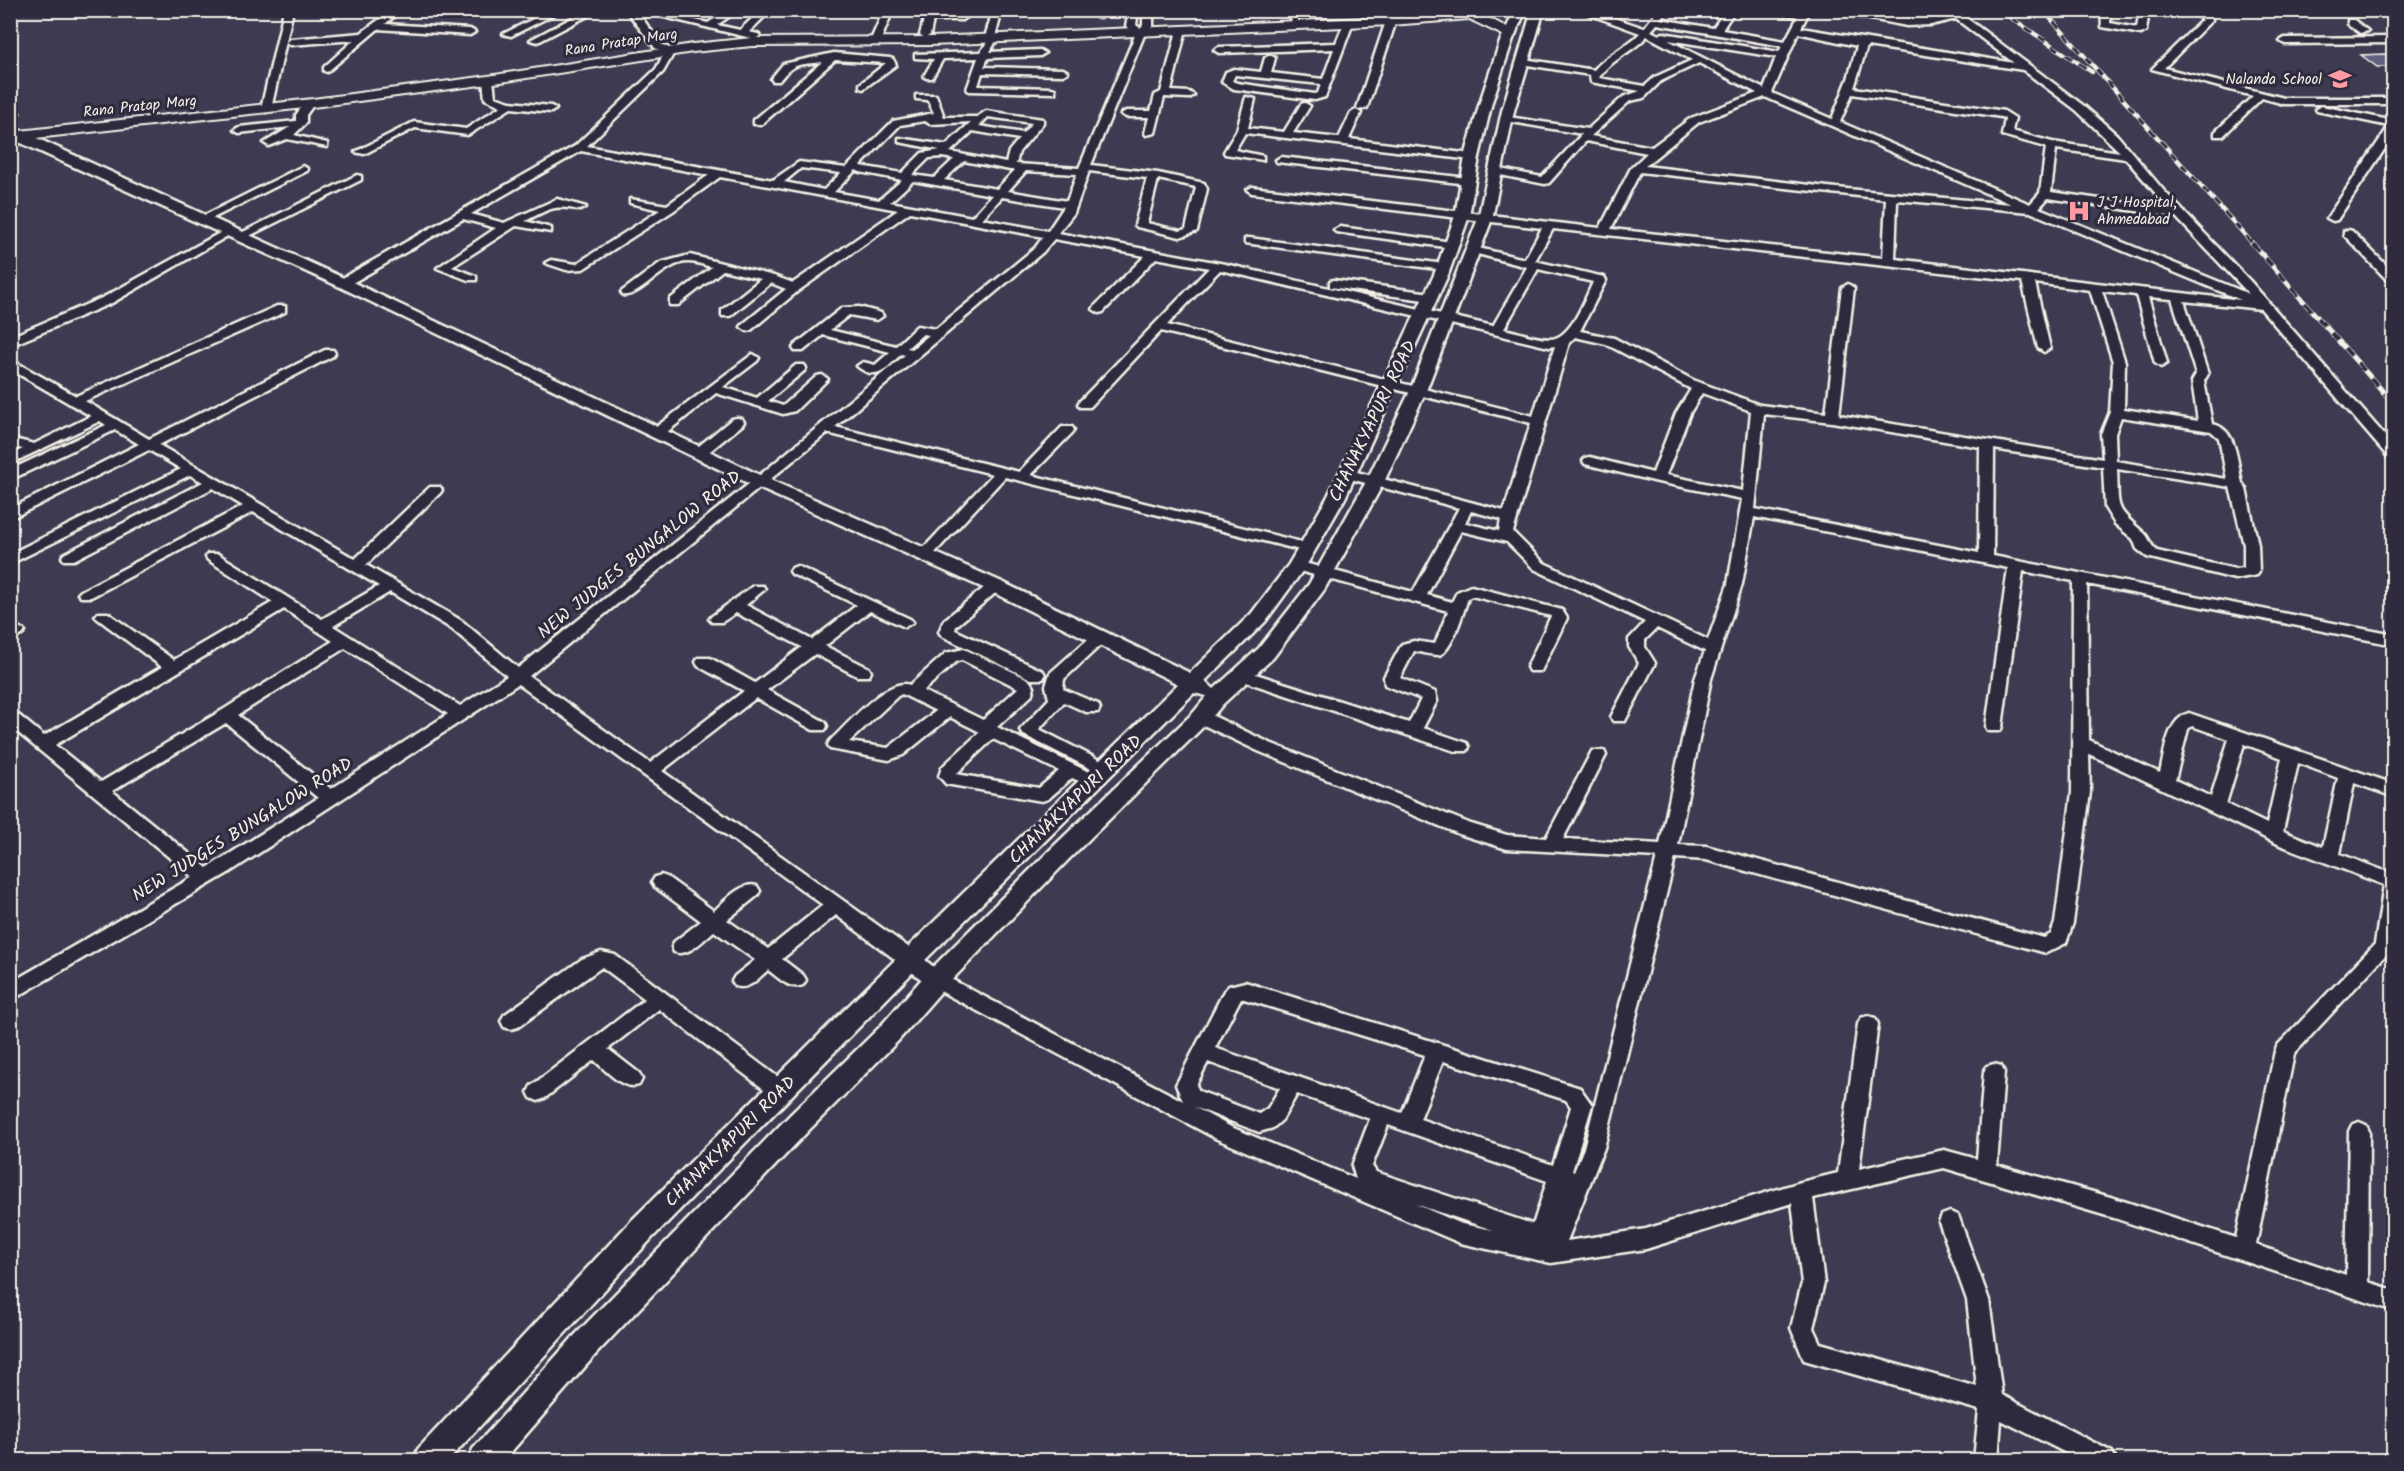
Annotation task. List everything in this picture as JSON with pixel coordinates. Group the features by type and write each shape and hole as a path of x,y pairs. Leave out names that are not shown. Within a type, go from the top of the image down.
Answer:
{"main road":[{"name":"Rana Pratap Marg","path":"12,133 271,104 664,49 752,42 992,36 1140,28 1294,15 1459,10"},
{"name":"Rana Pratap Marg","path":"1140,28 1181,29 1348,23 1527,11"},
{"path":"1473,15 1509,34"},
{"name":"Rana Pratap Marg","path":"271,104 309,104 488,80 749,34 876,39 925,35 992,36"}],"street":[{"path":"271,104 291,42 289,10"},
{"path":"271,104 290,25 298,10"},
{"path":"327,69 363,36 398,10"},
{"path":"508,34 559,10"},
{"path":"535,40 595,10"},
{"path":"682,19 696,10"},
{"path":"711,25 735,10"},
{"path":"664,16 749,34 767,10"},
{"path":"876,39 889,10"},
{"path":"968,100 992,36 998,10"},
{"path":"1134,10 1140,28"},
{"name":"NEW JUDGES BUNGALOW ROAD","path":"10,993 206,877 518,676 760,482 824,428 884,372 915,354 1039,250 1068,213 1148,10"},
{"path":"1581,10 1649,34 1767,93 2032,209 2265,306"},
{"path":"1647,89 1594,80 1595,73 1605,61 1623,53 1649,34 1663,10"},
{"path":"1716,31 1731,10"},
{"path":"1603,233 1636,168 1654,151 1695,120 1767,93 1782,55 1805,13 1771,10"},
{"path":"1827,10 1907,23 1931,22 1953,13 2080,108 2113,137 2265,306 2394,455"},
{"path":"2106,10 2105,25 2137,31 2143,30 2145,10"},
{"path":"2194,10 2207,20 2157,69 2394,126 2389,142 2333,218"},
{"path":"343,283 579,148 660,69 664,49 634,14 636,11"},
{"path":"484,1461 586,1344 800,1122 888,1035 936,980 1061,853 1266,653 1324,573 1376,482 1418,391 1474,250 1485,219 1506,118 1524,62 1527,11"},
{"name":"CHANAKYAPURI ROAD","path":"429,1461 642,1229 911,959 1258,618 1302,557 1348,474 1427,306 1462,216 1472,157 1509,34 1527,11"},
{"path":"909,12 931,13 925,35"},
{"path":"929,17 962,17"},
{"path":"1343,142 1359,110 1391,21"},
{"path":"1655,21 1788,44"},
{"path":"2351,22 2375,41"},
{"path":"1327,82 1233,72 1229,74 1227,82 1234,86 1315,97 1322,95 1327,82 1339,45 1348,23"},
{"path":"377,26 470,32"},
{"path":"1165,94 1181,29"},
{"path":"1796,30 2026,67"},
{"path":"2310,40 2307,32 2363,31"},
{"path":"1649,34 1782,55"},
{"path":"291,42 363,36"},
{"path":"2285,41 2394,40"},
{"path":"835,58 833,49 837,41"},
{"path":"1835,123 1860,54 1860,42"},
{"path":"1219,50 1339,45"},
{"path":"918,56 1040,53"},
{"path":"776,79 789,63 843,56 890,61 891,65 863,86"},
{"path":"929,76 940,56"},
{"path":"758,122 835,58"},
{"path":"1265,75 1270,58"},
{"path":"1495,171 1545,181 1587,135 1627,99 1640,96 1658,79 1699,60"},
{"path":"1524,62 1580,75 1595,73"},
{"path":"980,70 1063,72"},
{"path":"488,80 490,99 509,105 551,109"},
{"path":"972,89 1052,90"},
{"path":"1848,90 2004,114 2010,118 2006,133 2051,145 2129,156"},
{"path":"1150,133 1160,95 1189,95"},
{"path":"2219,134 2260,95"},
{"path":"826,194 897,123 940,115 932,97 920,97"},
{"path":"1250,99 1242,130 1229,152 1259,158"},
{"path":"2295,102 2394,101"},
{"path":"302,123 301,115 309,104"},
{"path":"360,152 414,125 468,132 509,105"},
{"path":"1287,135 1305,106"},
{"path":"10,108 13,113 10,116"},
{"path":"881,204 926,155 945,152 986,114 1039,121 1014,151 1010,167"},
{"path":"1126,114 1155,114"},
{"path":"1506,118 1654,151"},
{"path":"910,124 941,120 980,120"},
{"path":"239,130 302,123"},
{"path":"269,143 286,136 302,123"},
{"path":"971,128 1026,136"},
{"path":"1242,130 1472,157"},
{"path":"12,133 343,283 760,482 995,586 1101,637 1193,683 1209,708 1264,747 1465,829 1507,842 1706,853 1929,916 2046,946 2059,938 2064,923 2081,792 2080,578"},
{"path":"1478,135 1502,137"},
{"path":"286,136 323,145"},
{"path":"903,140 962,158 1001,194 1070,205"},
{"path":"2032,209 2045,194 2051,145"},
{"path":"579,148 1427,306 1445,320 1549,343 1568,337 1610,341 1699,387 1758,409 1832,418 2235,483"},
{"path":"935,183 962,158"},
{"path":"1281,160 1468,181"},
{"path":"775,184 799,165 848,171"},
{"path":"860,169 935,183 980,176 1010,167 1084,169 1153,177 1200,186 1202,189 1191,231 1188,233 1180,234 1141,225 1153,177"},
{"path":"974,221 1023,168"},
{"path":"1636,168 2032,209"},
{"path":"201,220 303,169"},
{"path":"551,263 566,267 579,267 669,209 718,174"},
{"path":"10,342 108,300 233,234 357,178"},
{"path":"1252,190 1603,233 1888,262 2095,288 2265,306"},
{"path":"2045,194 2180,214"},
{"path":"1888,262 1892,196"},
{"path":"634,201 669,209"},
{"path":"472,278 443,268 505,227 557,202 580,207"},
{"path":"747,327 794,288 907,209"},
{"path":"461,215 505,227"},
{"path":"517,223 547,230"},
{"path":"1497,331 1549,226"},
{"path":"1340,230 1452,245"},
{"path":"2348,233 2394,280"},
{"path":"1249,242 1444,267"},
{"path":"1474,250 1600,280 1568,337 1538,422 1506,533 1539,566 1713,649"},
{"path":"1099,309 1152,255"},
{"path":"627,292 678,258 690,258 770,278 794,288"},
{"path":"674,302 720,266"},
{"path":"1217,266 1427,306"},
{"path":"1085,404 1217,266"},
{"path":"726,313 770,278"},
{"path":"2028,280 2044,348"},
{"path":"1832,418 1848,288"},
{"path":"2095,288 2119,362 2117,412 2108,434 2112,508 2120,521 2139,537 2142,546 2152,554 2235,574 2252,572 2251,545 2239,489 2235,483 2222,432 2206,427 2117,412"},
{"path":"2141,293 2162,363"},
{"path":"2177,297 2202,374 2198,381 2206,427"},
{"path":"75,401 281,309"},
{"path":"799,348 846,311 859,311 877,316"},
{"path":"904,325 938,334"},
{"path":"1159,327 1390,383 1538,422"},
{"path":"863,366 884,372 900,350 921,329"},
{"path":"821,332 915,354"},
{"path":"10,515 329,353"},
{"path":"657,433 753,358"},
{"path":"10,363 457,625 518,676 911,959 936,980 1224,1133 1460,1233 1551,1253 1646,1239 1801,1191 1944,1159 2114,1208 2394,1301"},
{"path":"758,403 800,368"},
{"path":"715,389 783,410 790,408 822,380"},
{"path":"1658,478 1683,413 1699,387"},
{"path":"1551,1253 1594,1148 1668,850 1703,679 1735,584 1749,504 1758,409"},
{"path":"10,460 108,421"},
{"path":"10,476 108,421"},
{"path":"699,453 737,422"},
{"path":"824,428 1021,478 1302,557 1324,573 1457,608"},
{"path":"1021,478 1067,430"},
{"path":"10,442 36,448"},
{"path":"1986,559 1987,444"},
{"path":"1590,461 1749,504 1986,559 2394,640"},
{"path":"10,560 191,470"},
{"path":"925,555 1001,473"},
{"path":"1348,474 1509,517"},
{"path":"69,557 213,482"},
{"path":"356,566 435,490"},
{"path":"86,594 253,506"},
{"path":"1418,597 1467,506"},
{"path":"1456,525 1512,539"},
{"path":"213,557 460,714"},
{"path":"1994,727 2016,565"},
{"path":"797,572 905,622"},
{"path":"322,626 390,586"},
{"path":"995,586 949,624 947,632 1037,675"},
{"path":"717,619 758,589"},
{"path":"1413,731 1429,696 1396,684 1391,681 1392,677 1408,648 1414,646 1438,650 1442,646 1461,595 1471,591 1557,613 1558,618 1535,667"},
{"path":"43,744 284,602"},
{"path":"649,772 868,605"},
{"path":"735,606 863,672"},
{"path":"103,616 173,667"},
{"path":"1619,717 1647,663 1636,647 1637,639 1655,621"},
{"path":"1099,775 1028,730 1056,702 1057,693 1054,686 1056,677 1101,637"},
{"path":"100,790 227,715 344,641"},
{"path":"912,692 952,657 964,654 1026,687 1025,692 948,771 947,776 952,780 1042,795 1071,770"},
{"path":"704,662 819,726"},
{"path":"1243,675 1461,747"},
{"path":"948,710 897,751 890,754 840,747 836,744 892,692 903,688 1071,770 1099,775"},
{"path":"1057,693 1092,708"},
{"path":"227,715 330,798"},
{"path":"10,717 206,877"},
{"path":"2166,783 2180,727 2189,719 2394,791"},
{"path":"2216,807 2238,736"},
{"path":"2080,744 2274,834 2393,881 2385,947 2285,1051 2244,1251"},
{"path":"1551,844 1598,755"},
{"path":"2274,834 2291,755"},
{"path":"2330,857 2347,774"},
{"path":"662,882 796,980"},
{"path":"681,947 751,891"},
{"path":"741,981 835,905"},
{"path":"511,1021 589,964 601,959 608,960 780,1090"},
{"path":"1292,1083 1273,1119 1266,1123 1259,1123 1191,1097 1186,1085 1230,996 1236,991 1245,990 1573,1094 1582,1105 1543,1228 1533,1234 1369,1179 1363,1172 1362,1166 1382,1114"},
{"path":"538,1092 658,999"},
{"path":"1848,1181 1868,1024"},
{"path":"594,1049 632,1079"},
{"path":"1408,1124 1437,1051"},
{"path":"1202,1052 1580,1183"},
{"path":"1986,1171 1994,1072"},
{"path":"2357,1289 2359,1131"},
{"path":"1801,1191 1813,1283 1802,1328 1812,1352 1991,1402 2104,1461"},
{"path":"1950,1222 1978,1300 1991,1402 1986,1461"}],"building":[{"path":"2385,54 2394,60 2394,67 2377,67 2361,55"}],"railway":[{"path":"1999,10 2092,72"},
{"path":"2043,10 2253,244"},
{"path":"2252,243 2394,404"}],"place":[{"name":"Nalanda School","path":"2340,79"},
{"name":"J J Hospital, Ahmedabad","path":"2079,211"}]}
